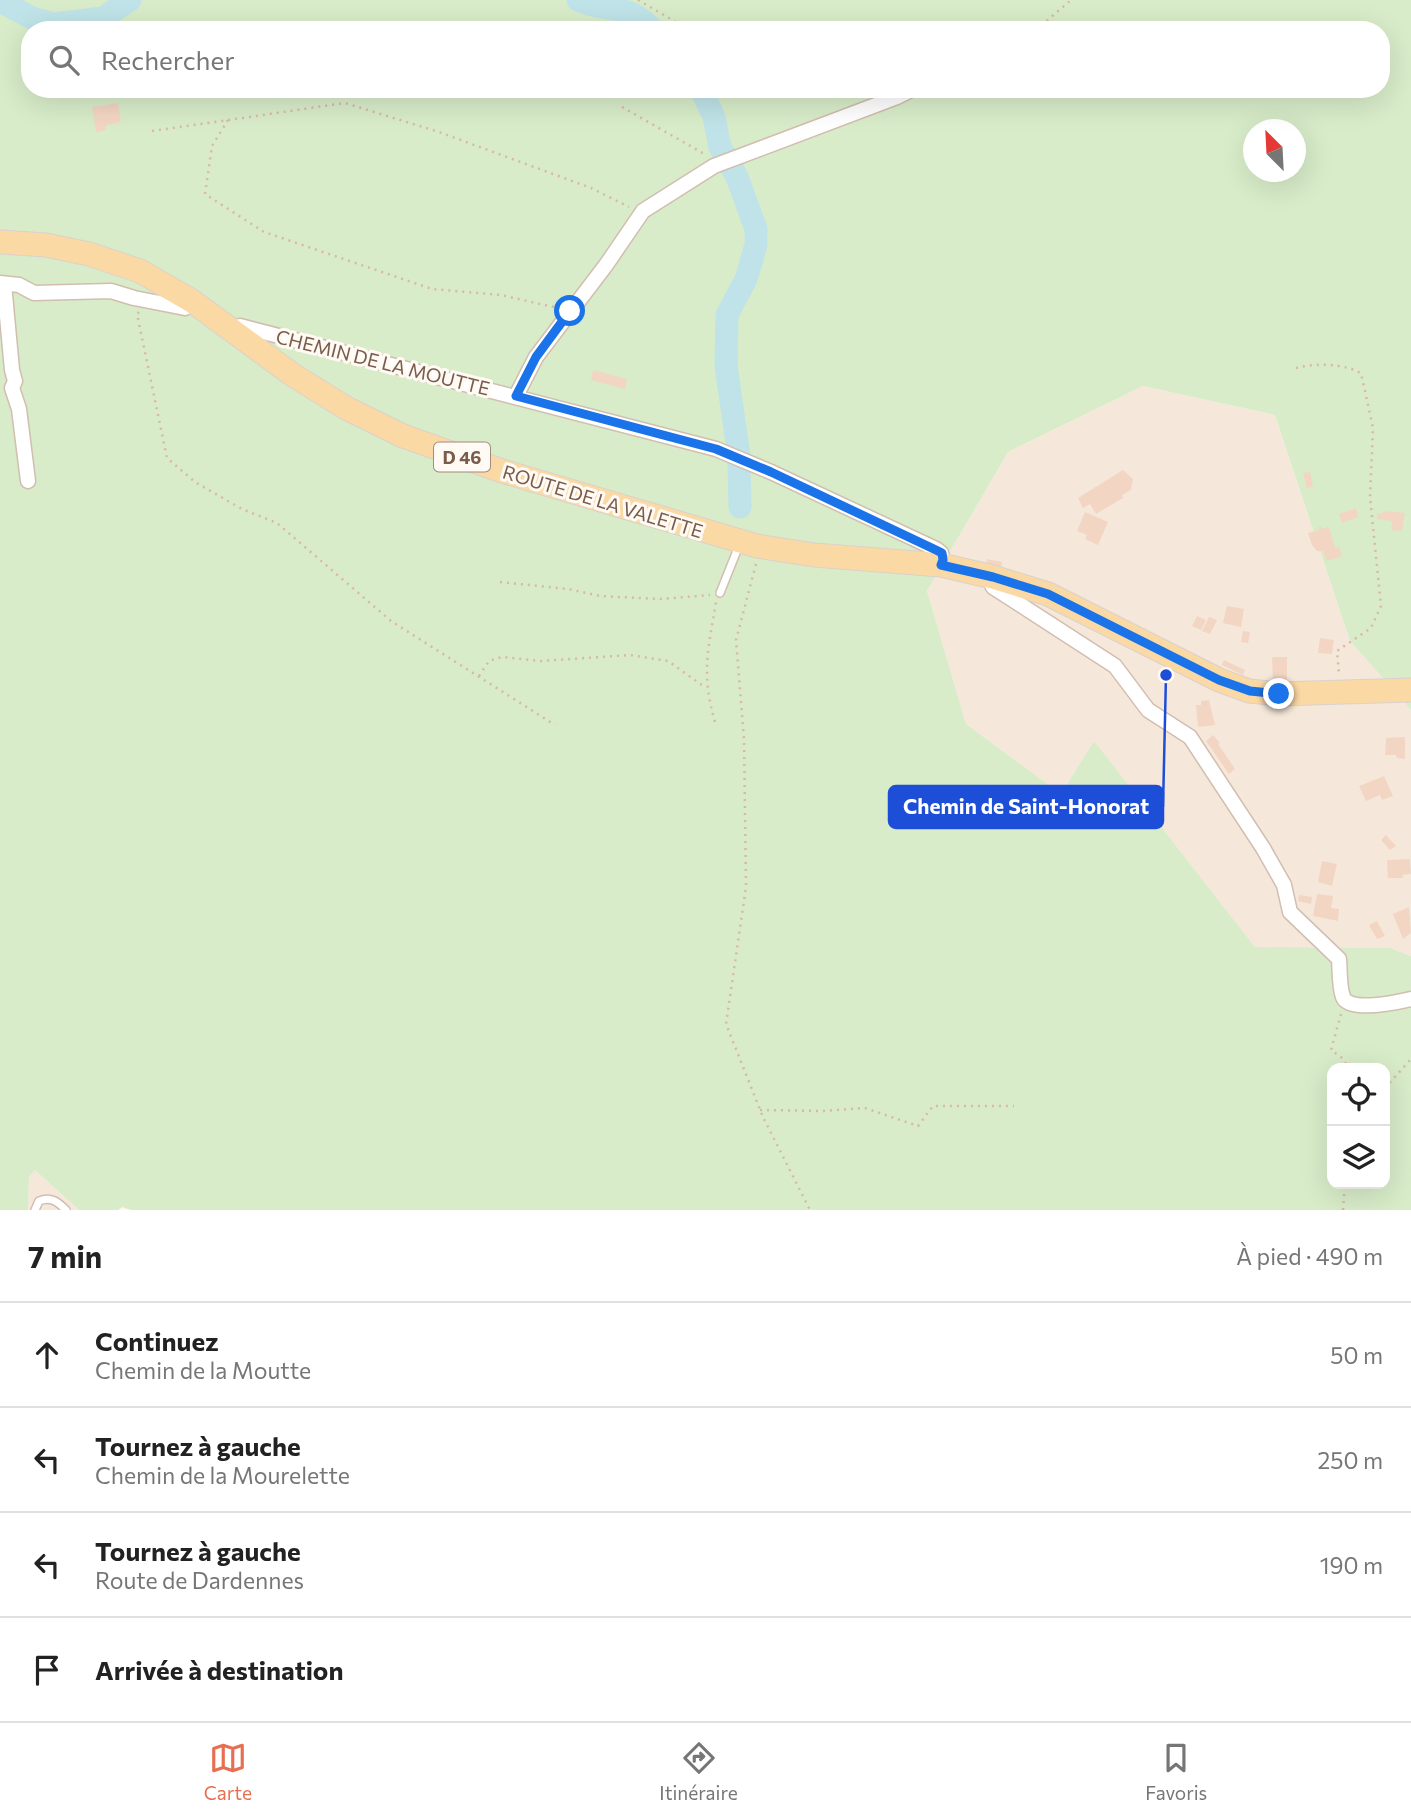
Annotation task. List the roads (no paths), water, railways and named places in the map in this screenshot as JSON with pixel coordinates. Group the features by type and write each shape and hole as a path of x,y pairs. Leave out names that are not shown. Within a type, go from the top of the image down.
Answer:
{"main road":[{"name":"ROUTE DE LA VALETTE","path":"0,242 46,245 89,254 140,271 192,301 293,375 346,408 403,436 502,471 748,544 814,555 941,565 993,577"},
{"name":"D 46","path":"993,577 1048,594 1219,680 1250,691 1279,694 1411,690"}],"street":[{"name":"CHEMIN DE LA MOUTTE","path":"234,331 240,326 516,396 536,357 643,211 721,163 890,98"},
{"path":"29,481 19,409 12,388 15,381 2,283 19,285 34,293 111,291 185,307 192,301"},
{"path":"516,396 716,449 942,553 941,565"},
{"path":"993,577 993,587 1115,666 1147,710 1190,737 1268,857 1284,885 1290,912 1339,959 1343,997 1347,1003 1354,1006 1411,999"}],"lane":[{"path":"720,593 748,544"},
{"path":"35,1210 37,1203 46,1199 55,1200 66,1210"}],"waterway":[{"path":"78,21 103,18 130,0"},
{"path":"578,0 599,7 626,11 644,21"},
{"path":"0,1 43,21"},
{"path":"705,98 714,117 720,147 737,177 756,229 756,245 746,279 727,315 726,366 739,456"},
{"path":"739,462 740,507"}],"place":[{"name":"Chemin de Saint-Honorat","path":"1166,675"}]}
